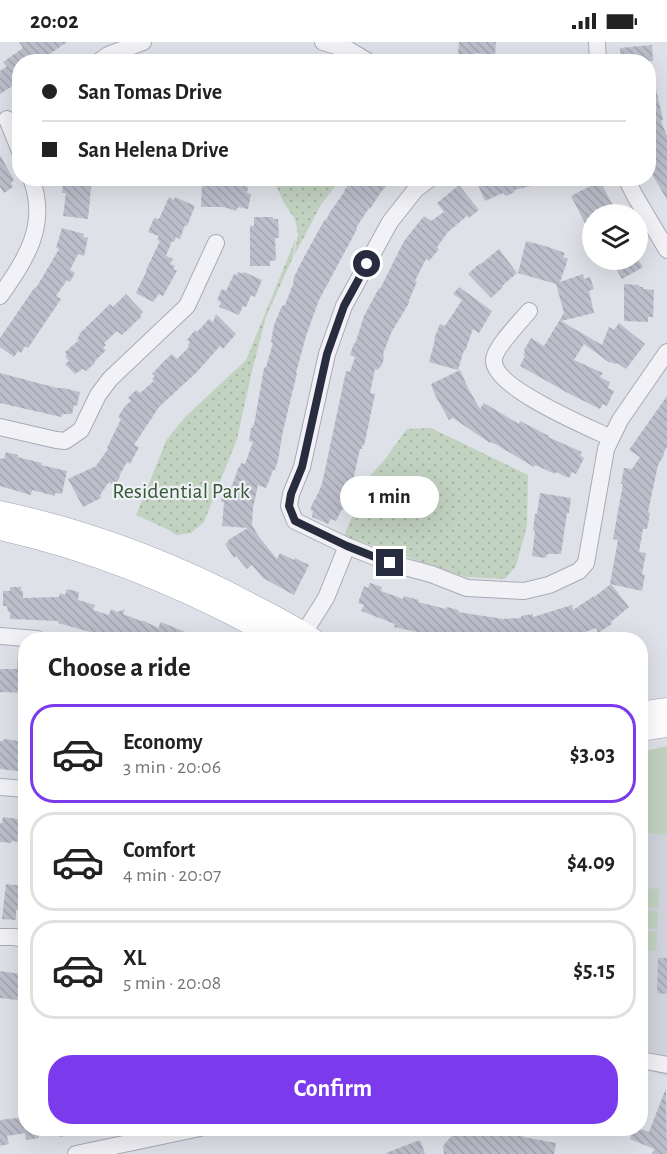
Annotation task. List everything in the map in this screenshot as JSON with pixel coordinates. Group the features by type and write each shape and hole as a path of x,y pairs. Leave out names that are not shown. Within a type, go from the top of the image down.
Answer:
{"main road":[{"path":"0,511 73,530 144,553 219,586 297,632"},
{"path":"0,531 59,545 137,571 211,603 265,632"},
{"path":"648,711 667,708"},
{"path":"648,730 667,727"}],"street":[{"path":"111,54 143,42"},
{"path":"323,42 356,54"},
{"path":"0,296 23,262 35,232 37,209 34,186"},
{"path":"420,186 390,222 344,306 327,354 302,467 291,494 289,506 295,521 347,546 390,563 431,574 467,588 524,591 549,585 579,571 586,563 606,449 620,420 667,352"},
{"path":"630,186 667,250"},
{"path":"0,427 65,441 81,430 98,395 110,379 187,306 216,243"},
{"path":"530,311 496,351 494,360 496,370 503,378 543,405 611,438"},
{"path":"309,632 326,598 347,546"},
{"path":"0,636 18,637"},
{"path":"0,787 18,788"},
{"path":"0,937 18,938"},
{"path":"648,1061 667,1065"},
{"path":"76,1154 162,1136"}],"shaded area":[{"path":"648,831 667,834 667,1076 648,1071"}],"green space":[{"path":"276,186 335,186 322,203 294,256 298,234 295,219"},
{"name":"Residential Park","path":"296,238 293,257 266,317 237,439 204,522 191,533 176,535 136,515 167,439 185,417 246,360"},
{"path":"431,428 528,475 527,526 516,566 505,579 466,577 344,536 369,477 407,429"},
{"path":"667,746 667,835 648,833 648,750"},
{"path":"648,888 659,889 658,908 648,907"},
{"path":"648,910 658,911 657,929 648,928"},
{"path":"648,931 657,932 656,951 648,950"}],"building":[{"path":"19,42 67,42 50,54 14,54 23,48"},
{"path":"459,42 496,42 495,54 458,54"},
{"path":"652,45 653,54 620,54 620,48"},
{"path":"12,56 12,86 0,94 0,71 7,66 3,62"},
{"path":"656,89 663,120 661,121 667,136 667,200 656,181"},
{"path":"0,155 12,176 13,187 4,193 0,187"},
{"path":"63,186 91,186 88,219 63,216 66,193 62,193"},
{"path":"202,186 244,186 248,187 247,193 251,194 248,209 238,207 236,211 224,207 201,207"},
{"path":"347,186 387,186 356,228 319,300 296,373 275,470 266,488 258,485 253,508 252,525 277,559 280,553 309,565 294,595 263,578 252,565 247,569 236,556 234,558 225,544 248,528 222,526 224,502 221,502 224,486 232,486 239,466 241,463 245,464 253,442 249,441 251,428 254,425 264,368 273,343 271,342 274,325 281,308 285,305 294,277 303,259 325,219"},
{"path":"460,186 479,210 469,218 467,216 448,232 437,247 439,249 429,261 426,259 415,281 417,282 409,303 391,333 381,367 378,370 375,369 370,393 375,394 364,446 362,445 360,449 350,494 352,495 346,511 342,509 336,521 331,519 328,524 312,517 313,511 310,510 322,484 346,371 350,372 355,357 350,355 354,343 364,316 404,241 424,216 431,221 444,212 437,203"},
{"path":"478,186 531,186 514,190 515,192 506,196 503,193 485,201"},
{"path":"590,186 603,186 612,204 582,204 582,217 571,196"},
{"path":"169,197 174,200 175,197 195,206 180,239 176,237 174,242 172,241 166,256 173,259 170,264 175,266 173,269 177,271 163,296 159,294 153,302 136,293 160,241 157,240 159,236 148,232 154,218 159,219"},
{"path":"254,217 278,219 279,238 275,238 276,260 270,261 270,266 250,266 250,226 254,226"},
{"path":"62,228 84,234 83,237 88,238 84,256 78,254 70,270 75,273 70,282 67,280 56,296 61,299 28,348 25,346 21,353 18,351 14,357 0,347 0,338 36,288 59,249 56,248"},
{"path":"526,241 565,253 563,257 568,259 560,282 583,274 584,279 590,277 594,289 589,291 594,313 561,321 602,345 609,327 614,330 619,323 645,344 626,369 617,363 610,363 584,344 574,360 603,373 600,377 610,382 608,388 614,391 607,406 603,404 600,409 520,366 525,356 523,355 524,350 531,338 544,346 564,313 556,284 518,273"},
{"path":"499,249 517,273 491,298 468,274"},
{"path":"617,270 638,270 622,279"},
{"path":"238,272 243,274 244,272 262,280 255,297 251,295 246,307 243,306 239,315 219,307 221,302 217,300 222,289 226,291 234,274 237,275"},
{"path":"624,284 639,285 643,289 654,290 653,317 648,317 648,322 624,321"},
{"path":"459,287 492,311 479,333 473,329 458,370 429,362 440,324 445,326 462,300 453,294"},
{"path":"126,294 143,312 141,317 122,335 117,331 104,343 106,345 103,348 106,350 95,363 86,371 83,369 75,374 65,364 69,361 65,352 79,340 77,339 79,334 110,304 113,307"},
{"path":"216,314 236,334 223,349 220,346 197,372 159,407 134,445 139,447 130,464 127,462 114,486 109,482 100,495 101,498 83,507 68,479 96,466 108,449 121,419 118,417 131,401 128,398 136,390 140,393 154,381 152,379 155,376 152,374 163,362 172,354 177,359 189,347 190,342 187,340 195,330 197,332 209,319 213,322"},
{"path":"460,370 480,409 484,403 519,424 520,421 582,452 580,455 584,458 576,474 572,472 569,478 535,465 534,467 490,443 453,418 449,420 431,384"},
{"path":"0,373 80,392 77,406 74,405 72,414 63,414 61,417 0,403"},
{"path":"667,396 667,447 658,465 648,512 650,513 647,529 643,529 639,552 646,553 642,591 610,584 618,540 613,539 624,468 632,469 640,457 629,450"},
{"path":"6,452 42,463 41,465 67,471 62,494 55,493 55,496 32,490 31,495 0,486 0,458 4,459"},
{"path":"540,493 571,498 561,554 548,554 545,558 532,556 535,514 537,514"},
{"path":"370,583 382,587 381,591 403,599 404,596 419,600 418,602 459,610 458,612 503,619 521,618 521,616 533,614 533,617 572,605 573,610 611,584 629,607 611,622 612,624 600,632 596,628 585,632 417,632 394,627 395,624 361,611 364,605 358,603 364,586 368,588"},
{"path":"10,587 21,587 23,598 59,597 60,593 65,595 67,589 79,592 78,600 95,605 93,610 109,615 111,609 117,612 125,609 123,614 158,628 161,622 185,632 90,632 58,623 59,621 10,619 7,606 3,606 3,591 10,591"},
{"path":"18,652 18,693 0,692 0,669 17,669"},
{"path":"4,739 18,741 18,771 0,769 0,741"},
{"path":"3,817 18,819 18,842 0,842 0,823"},
{"path":"6,884 18,885 16,920 2,919"},
{"path":"658,958 667,958 667,994 657,993"},
{"path":"0,971 18,974 18,1000 0,998"},
{"path":"666,1088 667,1154 652,1154 654,1149 630,1139 631,1136 648,1136"},
{"path":"18,1118 18,1134 7,1136 9,1144 0,1146 0,1120"},
{"path":"25,1136 39,1136 39,1138 26,1140"},
{"path":"451,1136 523,1136 556,1143 554,1154 444,1154 443,1146"},
{"path":"420,1140 425,1154 386,1154 386,1153"}],"route":[{"path":"367,264 344,306 327,354 302,467 291,494 289,506 295,521 347,546 390,563"}]}
